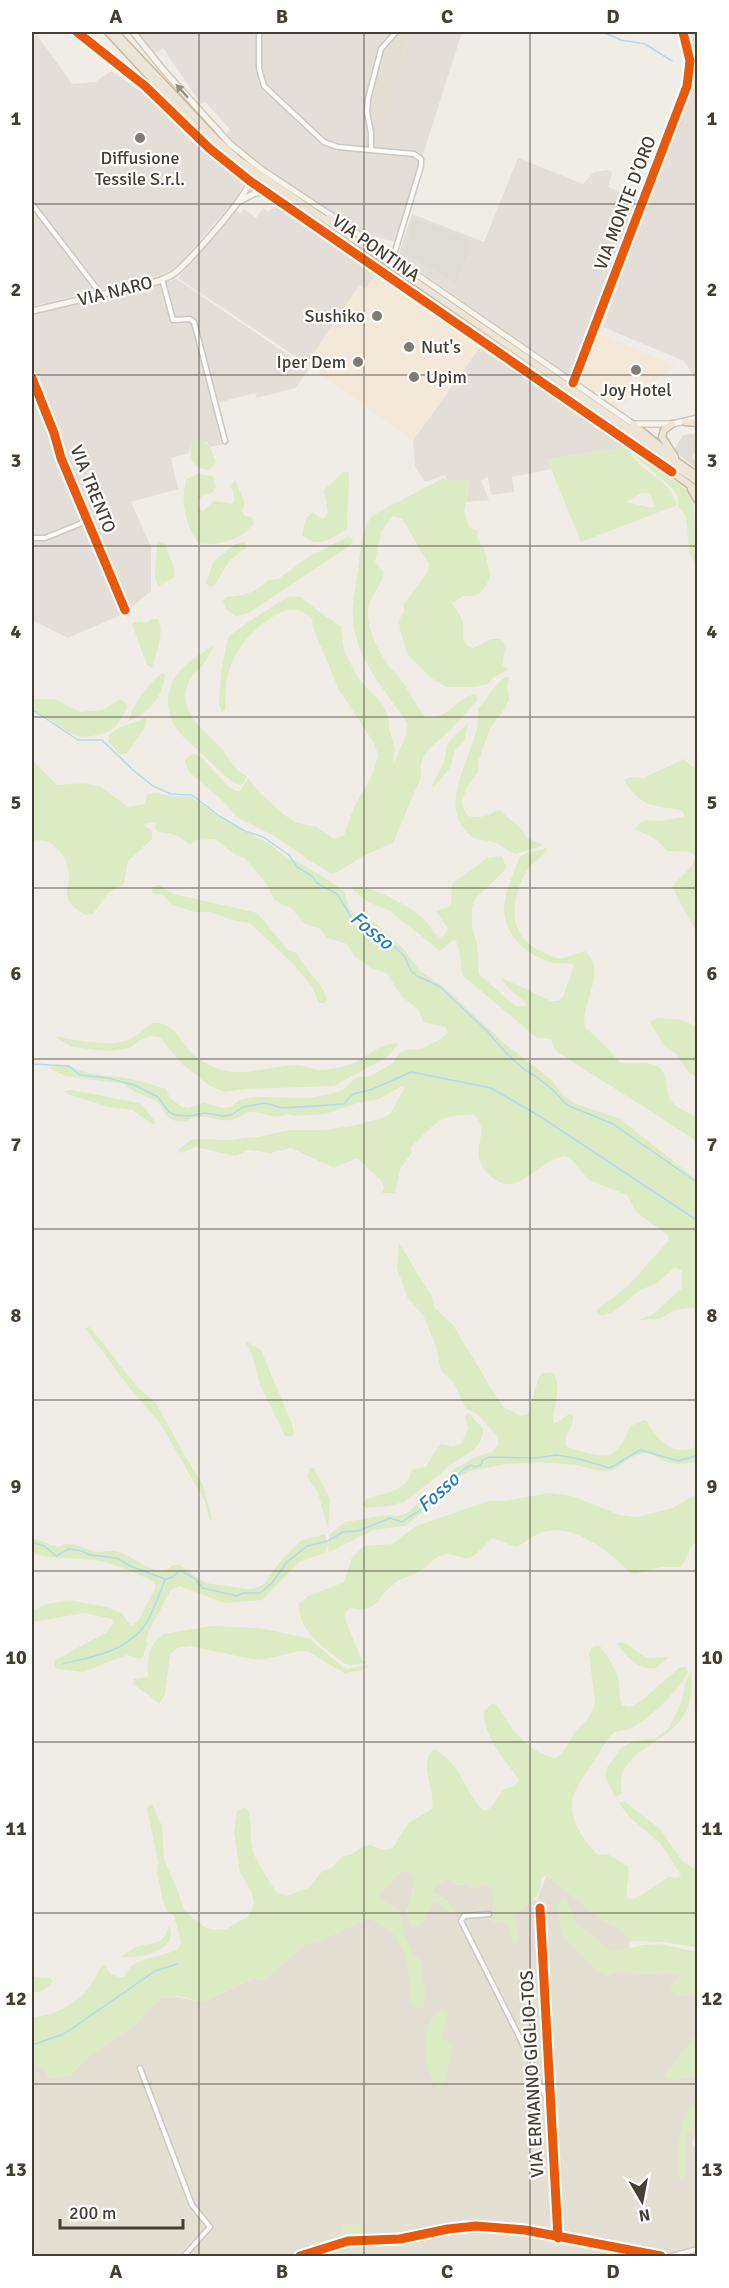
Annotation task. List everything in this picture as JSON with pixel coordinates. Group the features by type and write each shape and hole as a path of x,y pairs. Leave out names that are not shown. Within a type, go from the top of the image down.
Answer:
{"highway":[{"path":"108,32 197,128 234,162 378,265 698,482"},
{"path":"115,32 221,144 263,177 698,476"},
{"path":"313,210 347,227"},
{"path":"685,422 698,421"},
{"path":"633,424 678,463"},
{"path":"672,424 663,431 662,438 678,463"},
{"path":"650,449 672,472 698,491"},
{"path":"687,484 698,501"}],"street":[{"name":"VIA PONTINA","path":"77,32 145,86 209,148 250,181 672,472"},
{"name":"VIA PONTINA","path":"133,32 165,72 232,146 261,169 633,424"},
{"path":"259,32 260,74 264,86 327,144 414,154 422,162 392,259"},
{"path":"371,150 367,106 382,47 396,32"},
{"name":"VIA MONTE D'ORO","path":"573,383 686,91 690,61 683,32"},
{"path":"690,61 698,61"},
{"name":"VIA NARO","path":"32,311 162,279 175,272 239,202 250,181"},
{"name":"VIA NARO","path":"239,202 255,193 266,192"},
{"path":"32,204 101,294"},
{"path":"162,279 173,320 190,319 194,323 225,441"},
{"name":"VIA TRENTO","path":"32,378 125,610"},
{"path":"633,424 685,422"},
{"path":"32,538 45,538 87,520"},
{"name":"VIA ERMANNO GIGLIO-TOS","path":"540,1908 558,2238"},
{"path":"489,1914 464,1916 461,1921 519,2036 550,2106"},
{"path":"140,2068 192,2205 210,2227 184,2256"},
{"path":"300,2256 351,2240 404,2238 464,2226 512,2228 661,2256"},
{"path":"672,2256 698,2249"}],"shaded area":[{"path":"35,32 72,84 95,82 111,71 147,96 201,150 244,181 237,197 180,264 160,276 32,306 32,34"},
{"path":"135,32 346,32 346,40 382,47 367,110 385,118 410,32 462,32 395,242 376,237 374,242 224,137 230,129 205,102 201,104 163,48 152,55"},
{"path":"346,32 410,32 385,118 367,111 346,40"},
{"path":"683,32 697,32 697,61 690,61"},
{"path":"695,62 697,62 697,381 684,361 603,327 679,118"},
{"path":"518,158 583,184 594,172 608,170 612,172 608,187 639,199 572,377 398,256 412,214 484,242"},
{"path":"282,207 373,270 371,273 375,276 366,288 359,285 308,361 308,365 178,278 234,209 241,214 244,209 256,218 263,208 269,212 271,209"},
{"path":"413,218 473,241 455,283 405,253"},
{"path":"374,268 481,344 413,441 306,363 359,284 366,288 375,276 371,273"},
{"path":"174,277 309,369 295,388 257,398 255,393 213,404 223,444 210,447 206,441 191,441 189,453 171,458 178,489 131,502 151,547 151,591 123,614 68,638 32,620 32,314 171,281"},
{"path":"596,332 675,366 616,409 576,382"},
{"path":"479,348 491,350 518,368 521,375 526,374 619,438 628,447 547,459 551,469 512,477 514,492 491,495 488,477 481,481 489,500 466,502 470,480 453,481 447,479 445,475 425,482 415,466 413,441"},
{"path":"697,433 697,450 692,457 697,462 697,469 674,450 683,435"},
{"path":"409,1870 414,1874 415,1881 407,1912 424,1922 432,1902 439,1902 452,1914 449,1902 433,1893 434,1887 448,1878 459,1885 468,1884 477,1887 481,1883 491,1887 494,1895 492,1921 508,1923 513,1942 518,1937 514,1916 526,1904 537,1899 547,1875 602,1920 618,1927 630,1941 629,1948 612,1952 576,1923 566,1900 561,1899 607,1976 621,1971 650,1975 664,1972 680,1973 671,1986 677,1996 689,1994 697,1996 697,2034 666,2074 675,2080 697,2075 697,2108 690,2104 685,2136 697,2120 697,2129 692,2143 698,2154 697,2256 32,2256 32,2061 46,2071 48,2078 71,2075 84,2060 139,2022 149,2008 162,1998 177,1997 203,2002 254,1978 264,1980 304,1945 367,1919 377,1921 394,1934 398,1909 379,1900 379,1894 400,1872"}],"green space":[{"path":"199,438 208,445 216,462 209,470 195,465 192,461 191,441"},
{"path":"628,447 638,462 668,488 677,505 581,542 547,459","holes":["641,493 650,494 655,506 652,508 626,502"]},
{"path":"635,450 685,488 693,500 697,567 689,551 687,524 685,515 678,506 678,497 673,489 633,454"},
{"path":"344,471 349,473 347,529 330,539 314,542 302,535 306,518 312,513 323,519 328,513 324,490"},
{"path":"198,474 213,476 216,488 212,493 203,495 198,500 199,508 203,511 214,501 232,504 235,499 231,486 235,480 245,503 242,511 245,516 252,517 254,523 249,529 221,543 198,543 187,520 184,496 186,479"},
{"path":"443,478 453,481 470,480 464,511 469,527 478,531 477,538 484,548 490,574 481,592 474,596 464,596 452,603 462,620 463,640 473,648 491,639 501,639 505,649 503,666 509,669 493,678 488,684 475,687 446,687 431,678 408,655 399,620 404,611 403,605 427,573 429,564 402,519 393,516 381,532 375,562 384,572 368,611 369,625 376,645 425,717 441,715 469,696 476,694 477,701 425,755 421,777 393,843 363,856 338,872 331,873 278,838 237,817 222,800 189,772 185,760 195,754 201,757 230,788 239,792 248,778 257,790 283,814 297,823 316,827 334,839 344,835 354,807 373,773 378,755 374,743 339,690 313,628 312,618 297,610 284,611 265,622 249,636 237,653 229,672 226,682 225,710 222,712 219,704 221,672 228,637 289,596 301,597 341,626 344,651 358,678 383,705 388,716 395,750 393,765 406,735 407,723 374,676 356,637 353,608 361,543 366,525 373,515"},
{"path":"349,536 353,541 351,545 249,613 236,616 226,609 223,601 226,597 249,593 268,580 278,579 310,556"},
{"path":"157,541 165,544 174,568 174,577 159,586 155,579"},
{"path":"245,542 246,548 230,560 214,586 209,587 206,583 213,562 235,544"},
{"path":"151,619 158,619 161,631 152,668 147,665 132,624 139,621 146,623"},
{"path":"214,646 204,664 190,680 185,699 198,725 223,750 234,767 247,776 243,784 239,785 225,776 185,738 175,726 169,712 170,688 175,678 182,668"},
{"path":"162,673 165,675 161,692 154,704 128,722 141,695"},
{"path":"505,677 509,677 507,686 509,699 504,710 490,728 478,762 478,772 466,789 462,802 468,816 483,816 496,810 501,811 519,826 527,838 544,845 516,854 495,842 472,837 461,824 456,811 458,783 477,728 478,709"},
{"path":"32,699 54,699 80,712 102,710 121,699 128,706 122,718 110,731 81,737 32,710"},
{"path":"145,718 147,720 144,729 126,754 119,754 109,742 109,735 116,729"},
{"path":"468,723 464,741 455,750 450,768 433,788 444,762 447,745"},
{"path":"684,759 692,767 697,768 697,933 675,893 674,886 692,865 695,856 690,852 668,851 654,838 634,829 641,822 684,817 684,813 641,800 624,780 629,777 643,778"},
{"path":"32,760 57,785 84,783 101,787 128,807 145,804 147,794 157,792 170,796 192,797 221,819 270,844 290,860 295,860 339,887 344,891 349,908 353,912 372,921 402,947 420,971 444,987 505,1044 552,1080 564,1096 576,1104 619,1118 697,1180 697,1307 675,1310 659,1319 639,1320 653,1314 682,1288 682,1271 675,1267 656,1284 640,1290 613,1312 597,1314 596,1311 599,1308 628,1286 669,1240 668,1235 636,1212 627,1195 589,1180 570,1158 564,1156 550,1161 515,1183 505,1184 493,1178 480,1161 481,1129 474,1115 445,1118 426,1132 411,1147 412,1152 400,1169 395,1193 382,1193 384,1187 381,1180 357,1158 334,1168 291,1148 271,1153 249,1150 235,1156 196,1147 181,1153 178,1150 192,1139 228,1140 289,1130 323,1130 352,1126 382,1118 390,1114 404,1089 402,1086 379,1099 325,1114 273,1116 251,1112 231,1120 198,1117 180,1122 168,1117 157,1102 124,1084 65,1076 47,1067 69,1065 88,1073 151,1084 166,1089 170,1098 182,1107 188,1108 204,1103 224,1108 231,1107 241,1099 309,1098 342,1090 357,1077 370,1076 393,1063 399,1053 405,1050 421,1049 441,1039 448,1032 445,1027 423,1022 419,1010 402,997 388,975 372,969 354,956 347,944 327,938 319,928 305,924 291,908 274,899 266,883 244,857 237,856 215,839 197,840 190,845 175,835 158,832 154,822 144,824 152,830 152,839 128,861 124,884 108,893 93,914 86,915 77,910 67,896 69,878 63,856 59,850 47,842 32,841"},
{"path":"547,848 528,869 517,894 515,917 522,937 530,945 554,957 564,958 585,951 592,959 594,978 584,1019 585,1028 600,1040 621,1063 647,1063 660,1068 673,1103 697,1118 697,1141 559,1053 553,1047 551,1039 537,1038 463,976 459,948 455,940 440,951 390,911 366,901 353,890 353,887 361,887 390,897 418,914 439,937 444,936 448,929 436,911 451,904 452,884 487,858 502,856 506,867 476,898 472,907 472,927 477,944 479,974 515,1006 526,1006 525,1002 501,979 551,1001 558,1001 563,997 574,965 550,962 530,953 516,941 511,933 504,907 519,858 524,854"},
{"path":"159,885 174,894 257,913 288,950 297,953 322,987 327,1000 319,1003 312,987 293,964 250,923 232,920 211,912 195,912 172,905 163,895 152,893 153,887"},
{"path":"658,1018 682,1020 697,1027 697,1076 690,1074 676,1054 664,1046 650,1022"},
{"path":"153,1023 166,1025 202,1061 232,1072 296,1065 318,1070 332,1069 354,1063 387,1045 399,1044 387,1057 334,1086 244,1089 225,1092 210,1086 182,1064 160,1037 152,1036 142,1039 130,1048 110,1051 72,1047 54,1036 106,1043 126,1041"},
{"path":"72,1090 139,1103 155,1122 154,1125 132,1110 109,1107 64,1091"},
{"path":"399,1243 432,1297 434,1307 453,1325 502,1406 521,1416 528,1414 539,1377 542,1373 552,1372 557,1382 554,1423 570,1414 573,1416 566,1439 567,1447 590,1454 613,1453 619,1448 630,1426 644,1420 662,1441 674,1449 689,1449 697,1446 697,1461 684,1464 672,1463 648,1452 632,1457 614,1470 599,1471 576,1465 538,1462 506,1464 470,1471 461,1476 450,1491 405,1526 373,1530 328,1553 329,1535 345,1522 407,1513 430,1496 454,1469 475,1457 492,1452 498,1445 498,1437 477,1414 466,1409 454,1383 441,1371 436,1346 423,1315 408,1299 397,1268"},
{"path":"90,1327 138,1388 156,1403 202,1483 213,1521 209,1519 205,1501 160,1423 131,1390 85,1328"},
{"path":"247,1342 261,1350 292,1424 294,1433 292,1437 285,1436 260,1385"},
{"path":"469,1413 483,1429 479,1444 474,1449 404,1502 366,1508 362,1505 365,1500 400,1488 405,1484 412,1469 426,1467 441,1444 452,1446 461,1444 468,1429 465,1415"},
{"path":"310,1468 314,1468 330,1499 328,1529 318,1493 307,1477"},
{"path":"549,1493 572,1496 620,1515 638,1517 672,1508 697,1494 697,1541 691,1546 681,1567 662,1567 635,1574 630,1573 611,1555 588,1539 562,1531 549,1531 536,1535 516,1547 493,1538 469,1558 442,1555 423,1569 397,1582 372,1607 350,1608 345,1613 346,1622 362,1660 367,1663 350,1665 343,1663 313,1638 303,1623 299,1604 308,1596 344,1582 352,1557 364,1546 392,1544 416,1526 489,1501 504,1501"},
{"path":"325,1534 328,1545 324,1553 299,1562 262,1600 224,1603 180,1586 171,1590 149,1631 143,1657 139,1659 127,1655 83,1672 57,1669 54,1666 55,1660 107,1632 113,1624 112,1619 85,1613 32,1622 32,1611 47,1604 69,1600 107,1607 122,1613 131,1626 138,1621 155,1589 155,1583 125,1569 100,1561 47,1557 32,1553 32,1538 58,1547 69,1544 99,1552 118,1552 160,1571 173,1565 179,1565 206,1583 248,1589 264,1584 282,1559 302,1540"},
{"path":"211,1626 259,1628 303,1637 310,1639 347,1669 369,1665 363,1670 344,1673 307,1651 261,1660 191,1646 177,1648 170,1654 165,1695 159,1703 133,1684 134,1679 148,1677 151,1648 163,1634"},
{"path":"620,1642 628,1644 648,1658 669,1657 656,1668 644,1667 624,1653 617,1644"},
{"path":"595,1646 600,1646 616,1672 622,1705 630,1707 642,1700 679,1668 686,1667 688,1672 678,1687 653,1712 636,1725 627,1730 615,1732 609,1737 578,1786 573,1798 572,1810 580,1832 598,1855 607,1854 628,1866 628,1898 634,1899 669,1877 678,1878 681,1875 661,1844 630,1818 619,1803 624,1801 660,1829 682,1861 697,1871 697,1947 662,1942 630,1941 618,1927 602,1920 547,1875 541,1878 540,1891 534,1900 514,1916 517,1943 513,1942 507,1923 492,1921 494,1895 491,1887 481,1883 472,1891 468,1884 459,1885 448,1878 434,1887 433,1893 449,1902 454,1910 452,1915 439,1902 432,1902 424,1922 417,1927 410,1925 408,1916 414,1879 408,1870 400,1872 379,1894 379,1900 398,1909 403,1932 414,1955 420,1960 425,1990 424,2005 420,2009 412,2005 406,1956 394,1934 377,1921 367,1919 304,1945 264,1980 254,1978 203,2002 178,1996 162,1998 149,2008 139,2022 84,2060 71,2075 48,2078 46,2071 32,2061 32,2018 55,2012 74,2002 90,1987 101,1966 105,1965 114,1976 124,1977 131,1966 140,1961 178,1950 181,1942 174,1916 167,1911 163,1901 157,1873 158,1862 147,1808 152,1804 162,1826 164,1860 184,1910 204,1927 214,1930 226,1929 249,1916 254,1904 252,1893 240,1872 234,1832 237,1811 246,1807 250,1818 252,1848 256,1859 276,1892 287,1896 310,1887 322,1871 331,1868 342,1857 364,1846 371,1845 383,1850 393,1848 408,1823 432,1809 433,1801 427,1761 434,1749 456,1769 483,1810 489,1809 504,1789 515,1786 519,1780 491,1739 484,1711 493,1703 528,1745 555,1758 561,1755 575,1732 587,1720 595,1704 589,1653"},
{"path":"691,1672 690,1700 680,1721 635,1756 626,1766 621,1778 622,1793 615,1797 605,1777 606,1769 621,1748 632,1742 656,1738 668,1729 681,1703"},
{"path":"561,1899 566,1900 576,1923 612,1952 643,1945 660,1944 697,1952 697,1996 689,1994 677,1996 672,1992 671,1986 680,1976 679,1973 664,1972 650,1975 621,1971 607,1976 599,1973 562,1936 557,1909"},
{"path":"169,1926 171,1934 164,1947 147,1955 121,1957 138,1946 161,1940"},
{"path":"32,1977 50,1978 52,1981 41,1991 32,1993"},
{"path":"441,2010 446,2012 448,2019 443,2030 443,2038 452,2045 452,2050 443,2086 437,2089 429,2070 425,2048 428,2026"},
{"path":"697,2034 697,2075 675,2080 667,2078 665,2074"},
{"path":"690,2103 697,2108 697,2120 685,2136 685,2178 679,2179 677,2160 679,2140"},
{"path":"362,2224 363,2235 341,2236 341,2225"}],"waterway":[{"path":"603,32 621,40 645,44 672,61"},
{"path":"165,110 168,114"},
{"path":"170,115 176,121"},
{"name":"Fosso","path":"32,711 78,740 102,740 153,786 171,794 192,795 219,816 245,831 263,837 289,855 297,867 312,876 317,883 337,894 352,918 364,922 394,946 405,957 411,971 439,986 486,1030 507,1054 552,1089 567,1105 613,1124 698,1183"},
{"path":"32,1064 69,1066 80,1075 108,1078 134,1085 158,1097 169,1112 189,1116 205,1113 231,1115 243,1107 265,1103 283,1108 344,1104 353,1094 373,1089 411,1072 491,1088 541,1117 698,1221"},
{"name":"Fosso","path":"166,1579 173,1577 180,1570 194,1578 203,1588 237,1596 243,1593 260,1593 272,1583 287,1562 307,1546 328,1541 343,1532 358,1531 390,1518 402,1522 437,1498 465,1468 471,1465 475,1467 481,1465 482,1461 488,1457 535,1458 557,1455 610,1468 640,1450 679,1461 698,1455"},
{"path":"32,1542 44,1546 56,1556 69,1549 90,1555 117,1558 130,1566 165,1579"},
{"path":"62,1664 106,1653 135,1636 149,1618 165,1580"},
{"path":"32,2045 64,2034 155,1971 177,1964"}],"cycle path":[{"path":"77,32 145,86 209,148 250,181 672,472"},
{"path":"573,383 687,86 690,61 683,32"},
{"path":"32,378 54,433 61,458 125,610"},
{"path":"540,1908 558,2238"},
{"path":"300,2256 348,2241 400,2239 476,2226 525,2230 661,2256"}],"place":[{"name":"Diffusione Tessile S.r.l.","path":"140,138"},
{"name":"Sushiko","path":"377,316"},
{"name":"Nut's","path":"409,347"},
{"name":"Iper Dem","path":"358,362"},
{"name":"Joy Hotel","path":"636,370"},
{"name":"Upim","path":"414,377"}]}
